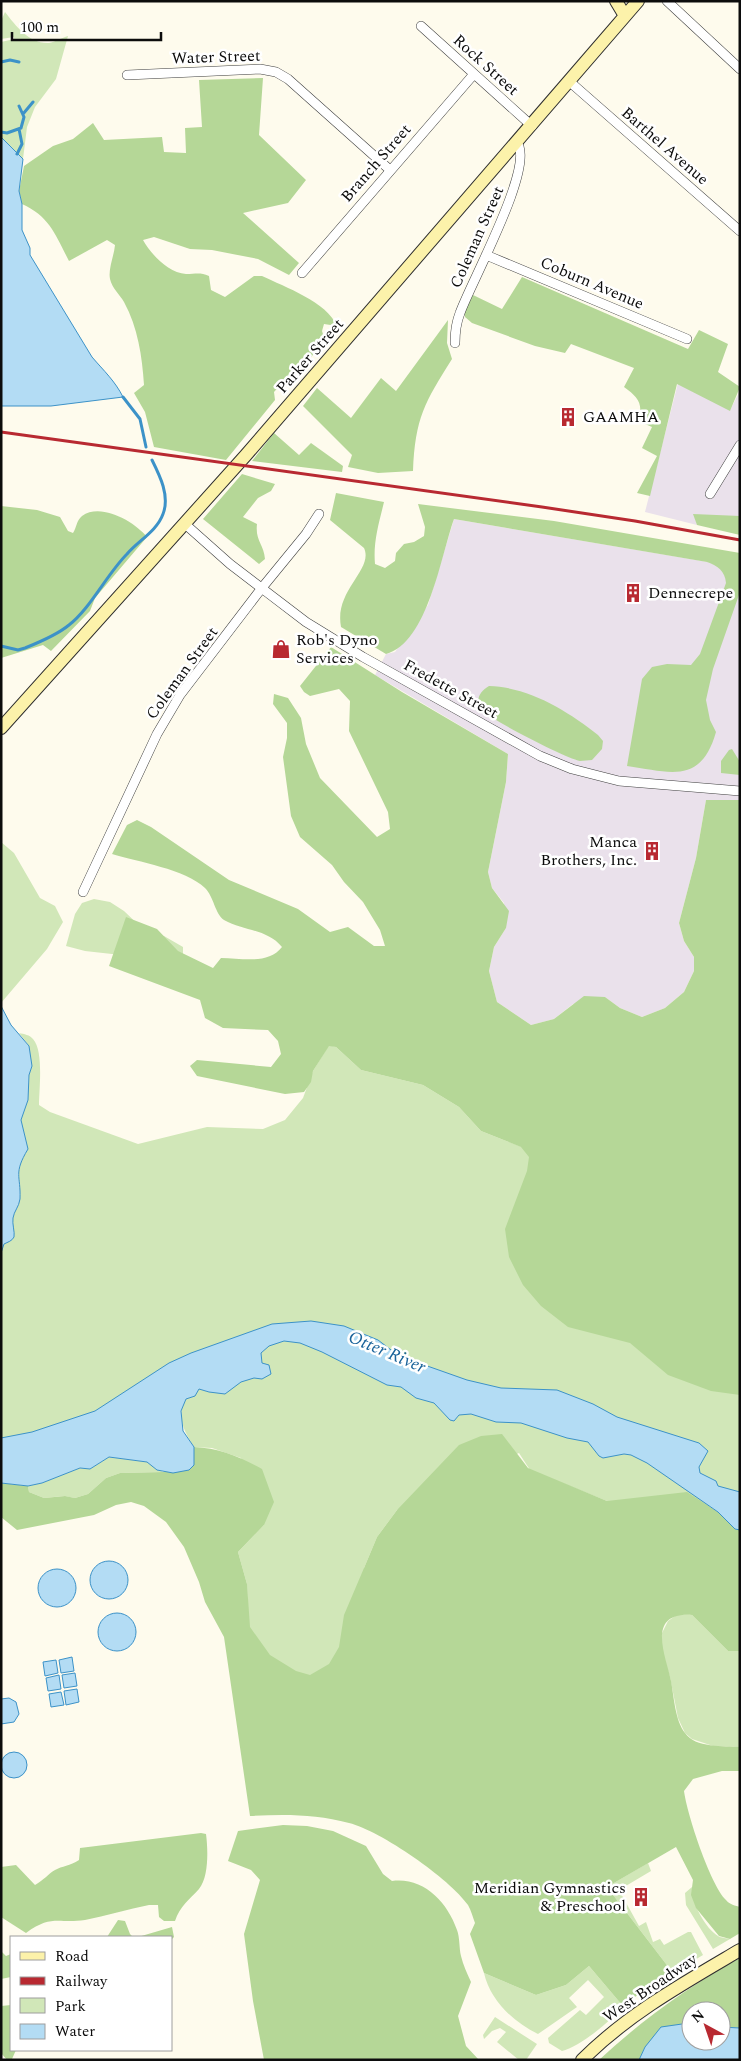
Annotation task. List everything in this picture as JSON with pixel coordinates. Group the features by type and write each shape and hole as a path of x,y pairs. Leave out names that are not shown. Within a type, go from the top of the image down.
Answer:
{"main road":[{"path":"616,1 625,16"},
{"name":"Parker Street","path":"1,728 185,524 532,126 638,1"},
{"name":"West Broadway","path":"582,2060 622,2023 673,1989 740,1950"}],"street":[{"path":"666,1 740,70"},
{"name":"Rock Street","path":"421,26 532,126"},
{"name":"Water Street","path":"127,75 260,69 276,72 288,79 390,170"},
{"name":"Branch Street","path":"302,272 474,74"},
{"name":"Barthel Avenue","path":"570,82 740,232"},
{"name":"Coleman Street","path":"455,343 460,312 516,184 521,160 520,148 517,143"},
{"name":"Coburn Avenue","path":"486,254 687,339"},
{"path":"710,494 740,445"},
{"name":"Coleman Street","path":"83,892 166,716 261,588 306,534 319,514"},
{"name":"Fredette Street","path":"185,524 261,588 306,622 363,657 556,763 582,773 619,781 740,790"}],"shaded area":[{"path":"678,383 730,410 740,391 740,529 694,514 697,525 645,512"},
{"path":"454,519 708,562 718,566 726,576 740,577 740,800 706,800 696,858 679,923 684,941 694,957 694,971 684,992 665,1008 642,1017 620,1008 605,997 573,1004 554,1019 531,1025 497,1002 489,971 494,947 506,928 504,903 492,888 488,872 506,782 508,754 375,675 386,654 395,652 428,605"}],"green space":[{"path":"5,12 24,33 35,41 49,43 68,36 56,79 35,107 27,127 23,159 1,137 1,42 14,39 14,37 1,39 1,21"},
{"path":"263,78 259,135 306,180 288,203 243,213 299,263 289,275 258,259 212,250 190,249 154,237 143,240 155,257 173,270 179,273 209,276 211,290 225,297 254,276 262,276 293,290 315,303 332,317 337,326 324,324 322,331 325,341 292,379 283,382 274,392 275,400 226,460 154,447 145,412 134,393 144,385 136,332 129,312 110,279 115,245 107,240 69,261 51,227 39,215 22,204 19,191 24,166 53,146 73,139 93,123 104,140 162,137 164,152 186,153 185,128 202,127 199,80"},
{"path":"522,277 688,349 699,330 728,344 718,372 740,387 730,411 677,384 650,496 637,493 657,456 642,448 652,427 638,421 640,405 633,394 624,387 634,368 571,344 565,353 535,346 472,323 465,317 464,312 473,295 502,309"},
{"path":"448,320 447,343 452,359 423,411 416,437 413,471 378,473 348,467 352,455 303,406 317,388 351,418 381,378 396,391"},
{"path":"274,433 299,455 311,443 343,466 342,472 252,461"},
{"path":"242,474 275,484 271,491 258,498 243,517 257,524 257,535 265,559 259,564 203,519"},
{"path":"336,493 384,502 377,533 375,564 385,568 395,561 396,553 404,544 414,542 424,536 425,527 418,504 554,521 740,553 740,592 713,669 706,700 710,720 716,732 710,749 702,761 693,768 670,772 627,766 642,679 652,667 667,664 691,665 700,654 726,583 724,575 718,567 707,562 454,519 438,575 423,616 413,633 400,647 386,654 341,627 340,614 343,602 364,564 366,556 364,548 330,520"},
{"path":"1,506 37,510 60,517 68,531 73,533 82,516 98,511 108,513 126,520 142,531 147,537 95,598 90,611 51,651 43,645 1,658"},
{"path":"693,514 740,516 740,535 697,525"},
{"path":"331,647 402,692 508,754 506,782 488,872 492,888 509,911 506,928 494,947 489,971 497,1002 531,1025 554,1019 584,996 605,997 620,1008 642,1017 665,1008 684,992 694,971 694,957 684,941 679,923 696,858 706,800 740,800 740,1395 711,1391 668,1375 630,1343 568,1327 541,1306 523,1285 509,1257 505,1229 527,1171 529,1157 521,1147 481,1131 459,1107 423,1085 361,1070 336,1047 329,1046 313,1071 311,1082 304,1092 285,1094 197,1076 190,1066 197,1060 271,1067 281,1054 278,1041 268,1030 223,1028 205,1018 200,1000 109,966 126,917 157,929 178,951 213,968 221,958 262,958 276,953 282,947 262,933 224,920 218,914 208,892 196,881 174,871 112,854 127,825 137,820 151,827 229,880 298,909 330,932 348,927 374,946 385,946 380,930 363,902 344,882 332,865 300,837 291,816 283,757 287,738 287,723 273,704 274,694 288,698 301,718 306,744 320,778 377,837 390,829 388,812 349,731 350,701 339,689 310,696 300,686"},
{"path":"489,686 519,691 561,709 598,735 603,741 602,749 592,760 580,761 514,730 489,716 480,707 478,700 480,694"},
{"path":"732,749 740,762 740,775 721,773 721,761 729,750"},
{"path":"1,842 14,853 40,898 55,906 63,922 47,949 1,1003"},
{"path":"94,899 110,902 124,911 146,932 164,936 183,947 183,954 175,961 85,951 66,946 75,914 82,903"},
{"path":"1,1024 29,1085 29,1046 19,1033 33,1039 36,1045 40,1061 39,1105 50,1112 138,1144 207,1127 263,1129 285,1120 303,1098 313,1071 329,1045 336,1047 361,1070 423,1085 459,1107 481,1131 542,1155 740,1271 740,1508 607,1501 530,1470 519,1453 397,1510 377,1537 364,1568 367,1684 250,1695 247,1584 238,1552 264,1525 241,1458 212,1448 194,1447 187,1436 181,1418 181,1411 186,1399 194,1396 199,1389 218,1392 220,1374 136,1408 1,1447"},
{"path":"502,1434 528,1468 607,1501 687,1492 718,1512 735,1529 740,1530 740,1651 728,1651 692,1615 677,1616 668,1621 663,1628 662,1637 677,1715 685,1733 690,1738 703,1744 740,1747 740,1771 722,1771 693,1779 684,1791 694,1831 706,1865 720,1892 727,1901 740,1907 740,1933 730,1939 719,1936 696,1908 691,1895 693,1880 676,1847 607,1887 673,1973 622,2005 589,1966 566,1985 536,1995 484,1973 470,1934 475,1923 468,1905 459,1894 431,1870 414,1857 379,1836 349,1823 312,1816 250,1816 224,1637 205,1602 199,1582 184,1547 166,1522 144,1506 131,1502 116,1505 94,1515 17,1530 1,1517 1,1483 28,1486 29,1492 44,1498 65,1496 75,1498 88,1494 106,1478 120,1473 163,1472 194,1465 194,1447 221,1451 262,1469 274,1502 264,1525 238,1552 247,1584 250,1627 270,1655 296,1671 310,1675 329,1664 339,1647 344,1615 377,1537 397,1510 459,1445 481,1436"},
{"path":"109,1457 147,1462 163,1472 120,1473 106,1478 88,1494 75,1498 64,1496 44,1498 29,1492 28,1486 42,1483 80,1468 90,1469"},
{"path":"678,1614 692,1615 728,1651 740,1651 740,1747 713,1746 692,1739 685,1733 678,1718 670,1677 661,1650 662,1633 668,1621"},
{"path":"283,1825 307,1826 333,1831 366,1846 383,1874 392,1881 414,1883 424,1887 440,1901 453,1919 459,1936 460,1953 471,1982 458,2016 466,2046 479,2060 264,2060 253,2001 244,1934 260,1880 251,1870 228,1861 238,1831"},
{"path":"201,1833 206,1834 207,1840 205,1877 199,1889 182,1907 175,1921 164,1921 159,1917 158,1905 149,1905 85,1920 49,1922 35,1927 26,1933 1,1917 1,1867 16,1865 35,1885 55,1870 79,1860 80,1848"},
{"path":"648,1863 651,1871 619,1890 639,1926 646,1922 653,1942 660,1939 664,1945 691,1932 703,1955 673,1973 607,1887"},
{"path":"692,1887 696,1907 708,1927 718,1936 730,1939 713,1949 686,1905 685,1893"},
{"path":"118,1920 125,1921 132,1936 108,1936"},
{"path":"172,1927 174,1937 172,1939 172,1936 141,1936"},
{"path":"1,1951 6,1956 10,1954 10,1977 1,1979"},
{"path":"740,1958 740,2028 731,2028 731,2001 681,2001 681,2025 645,2047 639,2060 599,2060 666,2004"},
{"path":"589,1966 622,2005 612,2018 595,2032 562,2051 549,2043 548,2038 580,2010 586,2015 604,1997 588,1980 569,1998 577,2007 538,2034 520,2023 504,2009 491,1992 484,1973 536,1995 566,1985"},
{"path":"10,2005 10,2051 16,2051 12,2059 7,2060 1,2053 1,2006"},
{"path":"495,2017 537,2044 526,2060 519,2060 497,2042 506,2032 500,2028 492,2031 484,2039 483,2035"}],"water":[{"path":"1,137 23,159 19,191 22,204 22,230 30,248 30,255 92,357 113,381 123,397 51,406 1,406"},
{"path":"1,1006 11,1025 29,1046 32,1066 29,1075 28,1100 21,1120 28,1149 19,1169 20,1199 13,1218 14,1237 4,1244 1,1253"},
{"name":"Otter River","path":"311,1321 344,1326 378,1340 399,1356 467,1380 501,1388 557,1390 593,1404 617,1417 699,1443 708,1451 699,1467 700,1473 716,1481 718,1486 740,1492 740,1530 735,1529 718,1512 647,1463 631,1455 624,1454 603,1458 599,1456 588,1442 567,1438 521,1423 496,1422 471,1414 459,1415 454,1421 450,1420 434,1403 416,1398 401,1387 387,1385 300,1343 284,1341 269,1346 261,1353 262,1363 269,1365 271,1374 262,1379 254,1378 241,1382 225,1394 199,1389 195,1396 186,1399 181,1411 183,1431 194,1447 194,1465 189,1470 173,1473 157,1470 147,1462 109,1457 90,1469 80,1468 42,1483 28,1486 1,1483 1,1438 32,1432 95,1411 169,1363 191,1353 272,1324"},
{"path":"109,1561 116,1562 122,1567 127,1573 127,1587 122,1593 116,1598 109,1599 102,1598 96,1593 91,1587 90,1580 91,1573 96,1567 102,1562"},
{"path":"57,1569 64,1570 70,1575 75,1581 75,1595 70,1601 64,1606 57,1607 50,1606 44,1601 39,1595 38,1588 39,1581 44,1575 50,1570"},
{"path":"117,1613 124,1614 130,1619 135,1625 135,1639 130,1645 124,1650 117,1651 110,1650 104,1645 99,1639 98,1632 99,1625 104,1619 110,1614"},
{"path":"72,1657 74,1671 61,1673 59,1660"},
{"path":"56,1660 58,1673 45,1676 43,1662"},
{"path":"75,1673 77,1686 64,1688 62,1675"},
{"path":"59,1675 61,1689 48,1691 46,1678"},
{"path":"77,1689 79,1702 66,1705 64,1691"},
{"path":"61,1692 64,1705 51,1707 49,1694"},
{"path":"9,1698 16,1702 19,1714 14,1722 1,1724 1,1699"},
{"path":"14,1752 23,1756 27,1765 23,1774 14,1778 5,1774 1,1765 5,1756"},
{"path":"681,2024 681,2051 731,2051 731,2028 740,2028 740,2060 639,2060 645,2047 661,2027"}],"waterway":[{"path":"1,62 10,60 19,62"},
{"path":"23,114 33,102"},
{"path":"1,132 7,133 21,128 24,117 19,106"},
{"path":"17,154 22,144 19,129"},
{"path":"123,397 140,419 146,447"},
{"path":"1,646 18,650 42,641 64,629 84,610 131,549 156,526 165,507 165,493 152,460"}],"railway":[{"path":"1,432 542,507 740,540"}],"place":[{"name":"GAAMHA","path":"568,417"},
{"name":"Dennecrepe","path":"633,593"},
{"name":"Rob's Dyno Services","path":"281,649"},
{"name":"Manca Brothers, Inc.","path":"652,851"},
{"name":"Meridian Gymnastics & Preschool","path":"641,1897"}]}
